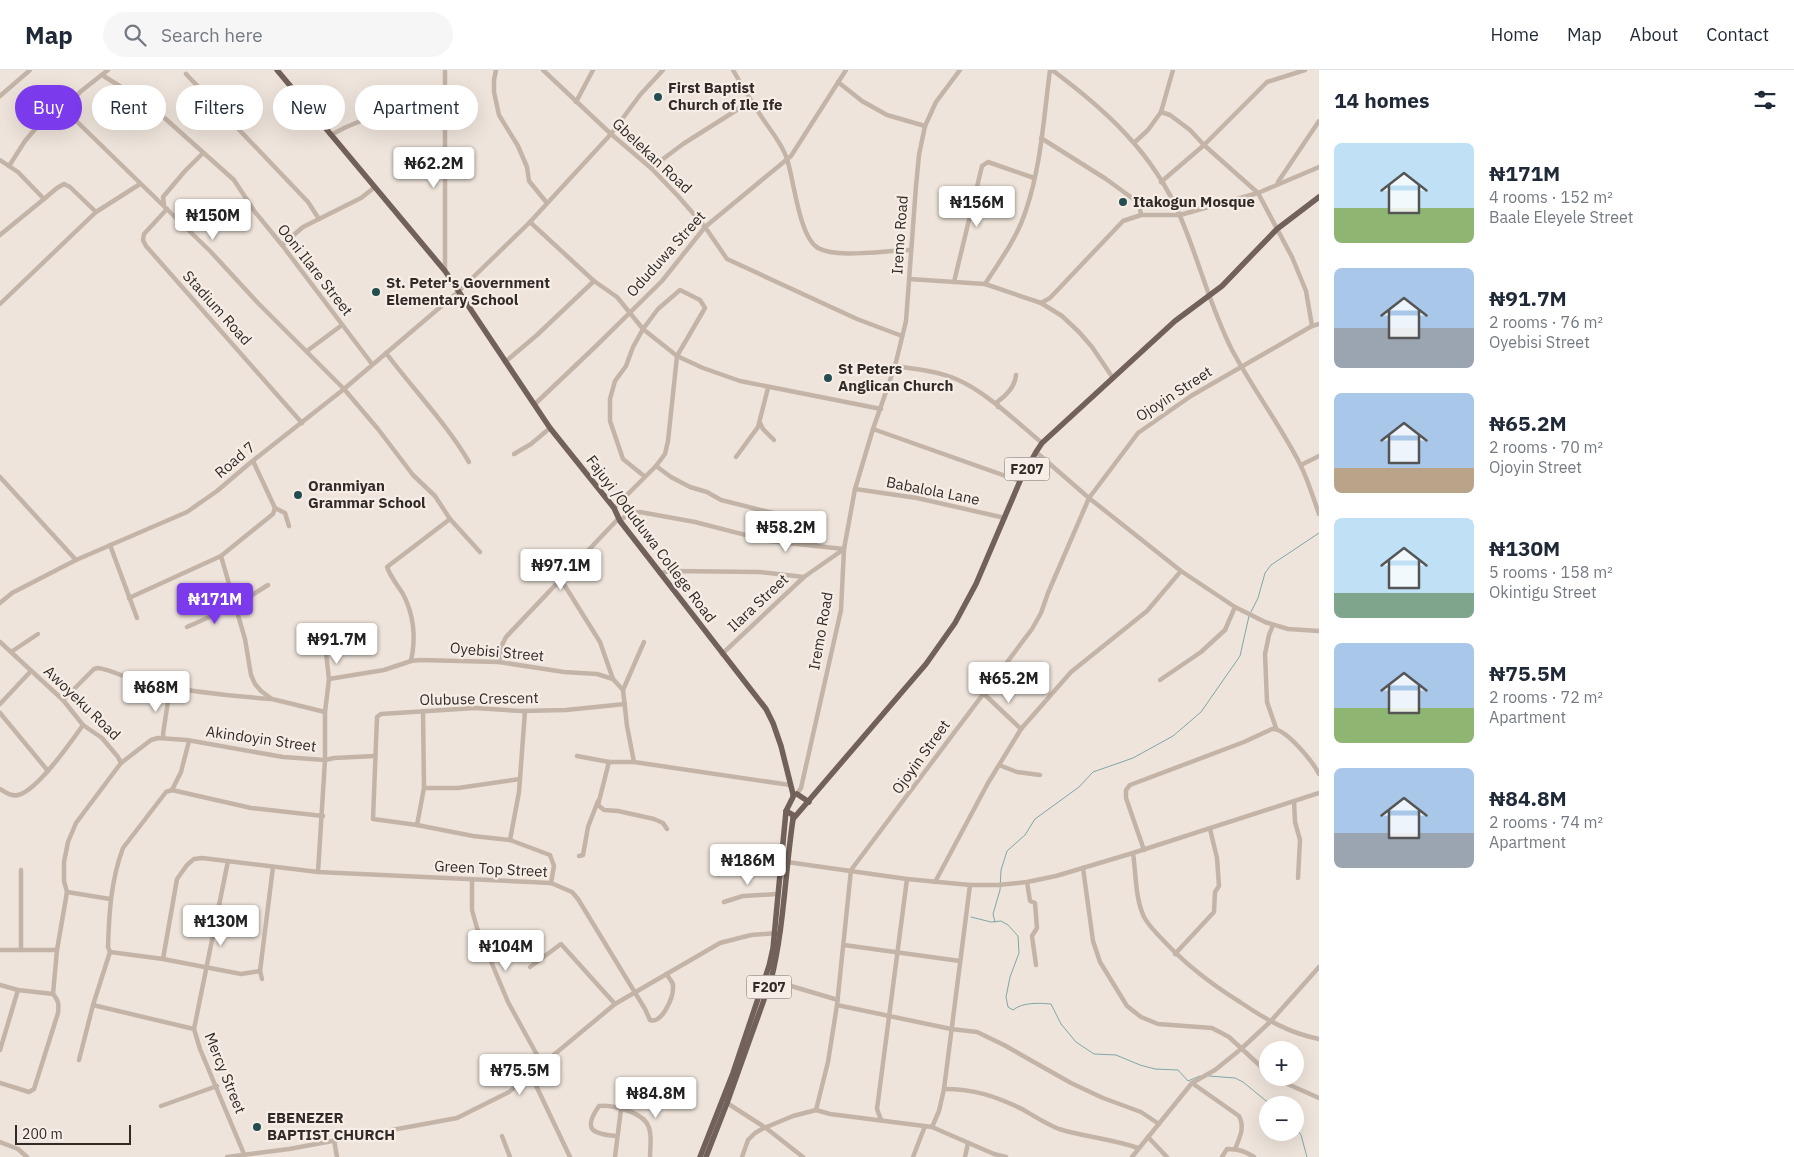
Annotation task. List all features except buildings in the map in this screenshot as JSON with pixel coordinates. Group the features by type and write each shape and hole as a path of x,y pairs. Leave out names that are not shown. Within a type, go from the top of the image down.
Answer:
{"main road":[{"name":"Fajuyi /Oduduwa College Road","path":"277,70 445,270 550,428 614,508 619,520 766,709 781,746 790,785 795,796"},
{"name":"F207","path":"700,1157 732,1073 763,984 773,948 777,933 793,819 810,802 926,664 955,623 976,584 1020,481 1042,443 1175,321 1222,286 1278,229 1319,197"},
{"path":"793,819 793,815 786,811 795,796 810,802"},
{"name":"F207","path":"706,1157 771,980 778,949 777,894 786,811"}],"street":[{"path":"0,96 30,70"},
{"path":"82,90 108,70"},
{"path":"445,70 445,85"},
{"path":"496,70 494,92 499,115 518,146 527,167 530,182 548,203"},
{"name":"Gbelekan Road","path":"543,70 611,134 651,168 705,227 727,259 857,319 902,336"},
{"path":"576,102 593,70"},
{"name":"Road 7","path":"0,603 12,593 76,560 187,512 217,492 344,389 458,292 548,203 611,134 640,95 663,70"},
{"path":"733,70 787,159 802,222 811,241 818,248 830,252 910,250"},
{"name":"Oduduwa Street","path":"535,404 662,281 705,227 791,156 846,70"},
{"name":"Iremo Road","path":"795,796 801,788 841,610 844,549 855,489 873,429 896,366 906,321 910,250 919,155 925,126 936,102 960,70"},
{"path":"985,284 1018,228 1026,210 1034,178 1051,70 1096,105 1144,153 1180,215 1209,297 1232,350 1301,465 1319,514"},
{"path":"1135,142 1148,130 1161,112 1173,70"},
{"path":"1161,182 1204,145 1267,82 1305,70"},
{"path":"186,74 308,202 319,219"},
{"name":"Ooni Ilare Street","path":"102,75 150,105 234,180 255,212 372,364"},
{"path":"838,82 862,101 887,115 925,126"},
{"path":"651,168 683,144 751,101"},
{"path":"1161,112 1170,115 1190,130 1204,145 1258,192 1292,257 1306,292 1312,326"},
{"path":"1278,183 1319,121"},
{"path":"331,135 355,122"},
{"path":"82,126 132,173 140,184 344,389 412,475 435,496 450,519 480,552"},
{"path":"9,166 34,130"},
{"path":"444,130 445,270"},
{"path":"1041,138 1106,179 1139,203 1141,215"},
{"path":"165,207 163,197 203,153"},
{"path":"0,160 23,176 44,199"},
{"path":"954,282 982,166 988,162 1034,178"},
{"path":"1041,303 1050,298 1124,221 1141,215 1180,215 1258,192 1319,167"},
{"path":"0,235 56,188 64,184 70,187 96,212"},
{"path":"0,304 96,212 140,184"},
{"path":"282,245 300,229 361,198 375,186"},
{"name":"Stadium Road","path":"165,207 144,234 143,240 146,246 302,423"},
{"path":"530,222 594,281 617,297 643,329 677,356 721,375 768,388 881,409"},
{"path":"909,279 985,284 1041,303 1062,316 1079,332 1114,378"},
{"path":"505,362 537,335 594,281"},
{"path":"614,508 656,466 664,454 668,441 677,356 704,311 705,306 700,300 680,290 658,309 643,329 633,347 626,366 615,382 610,399 610,421 623,459 644,476"},
{"name":"Ojoyin Street","path":"851,870 1032,629 1041,613 1090,498 1138,432 1191,396 1312,326 1319,324"},
{"path":"307,351 342,325"},
{"path":"386,352 409,384 451,434 469,462"},
{"path":"896,366 936,372 956,379 971,387 998,407 1042,443"},
{"path":"998,407 998,402 1014,385 1016,375"},
{"path":"736,457 745,443 753,436 760,423 768,388"},
{"path":"760,423 762,429 774,440"},
{"path":"514,454 531,444 550,428"},
{"path":"873,429 1020,481"},
{"path":"1036,452 1181,571 1235,607 1273,625 1288,629 1319,631"},
{"path":"1301,465 1319,456"},
{"path":"253,461 275,508 285,513 290,526"},
{"path":"656,466 690,487 706,492 721,500 806,521 819,522 822,528 814,546"},
{"path":"0,477 76,560"},
{"name":"Babalola Lane","path":"855,489 917,498 1005,518"},
{"path":"129,598 221,556 273,514 275,508"},
{"path":"499,662 501,647 506,637 558,580 619,520 633,512 696,522 768,541 844,549"},
{"path":"411,661 414,646 413,625 409,607 387,567 450,519"},
{"path":"110,545 137,618"},
{"name":"Ilara Street","path":"722,654 804,577 844,549"},
{"path":"221,556 245,639 251,674 261,692 272,698"},
{"path":"660,573 672,571 759,572 804,577"},
{"path":"935,882 999,765 1021,729 1071,672 1147,611 1181,571"},
{"path":"558,580 565,586 597,637 613,680"},
{"path":"187,627 236,605 268,585"},
{"path":"1160,680 1201,652 1225,630 1235,607"},
{"path":"1273,625 1265,654 1266,702 1276,728 1286,733 1316,767 1319,774"},
{"path":"11,652 38,634"},
{"name":"Awoyeku Road","path":"0,642 63,700 83,725 102,738 121,763"},
{"path":"634,762 626,726 623,690 644,642"},
{"path":"318,872 323,816 325,712 329,679 326,653"},
{"name":"Oyebisi Street","path":"329,679 384,670 411,661 461,660 499,662 564,672 597,674 613,680 623,690"},
{"path":"63,700 94,669 98,668 134,681 170,688 222,695 272,698 325,712"},
{"path":"0,704 31,671"},
{"path":"164,738 170,688"},
{"path":"983,693 1021,729"},
{"name":"Olubuse Crescent","path":"551,883 554,866 550,855 510,840 473,836 373,819 377,717 378,715 475,708 525,711 566,710 624,704"},
{"path":"417,825 424,788 423,711"},
{"path":"510,840 519,792 525,711"},
{"path":"0,713 48,771"},
{"path":"0,788 12,796 19,795 28,790 48,771 83,725"},
{"path":"1144,850 1126,798 1126,790 1130,785 1276,728"},
{"name":"Akindoyin Street","path":"0,1082 29,1092 36,1086 58,1013 58,1001 53,994 67,892 64,881 64,862 68,842 76,823 121,763 151,740 164,738 258,753 325,760 375,756"},
{"path":"172,790 181,772 189,741"},
{"path":"576,756 609,762 634,762 790,785"},
{"path":"579,856 583,855 592,814 609,762"},
{"path":"999,765 1017,772 1040,775"},
{"path":"424,788 458,788 520,778"},
{"path":"79,1060 93,1005 110,952 108,947 110,899 123,848 166,792 172,790 251,808 323,816"},
{"path":"600,793 598,805 604,810 654,819 663,822 667,829"},
{"path":"787,862 907,879 970,885 1027,882 1084,868 1144,850 1319,793"},
{"path":"1294,801 1295,822 1300,840 1298,878"},
{"path":"592,814 610,810"},
{"path":"1175,954 1214,912 1215,892 1219,886 1217,858 1210,829"},
{"path":"1133,853 1140,903 1144,916 1150,926 1175,954 1203,978 1270,1022 1292,1032 1319,1039"},
{"name":"Green Top Street","path":"162,959 177,879 194,859 202,858 318,872 447,880 472,879 551,883 566,888 578,899 650,1020 659,1020 674,989 672,982 666,974"},
{"path":"93,1005 194,1029 228,861"},
{"path":"262,979 260,971 273,867"},
{"path":"1084,868 1093,941 1100,962 1126,1006 1141,1017 1158,1024 1212,1028 1229,1036 1259,1064"},
{"path":"21,870 21,950"},
{"path":"816,1110 828,1062 837,1002 851,870"},
{"path":"472,879 472,910 477,928 508,1002 542,1064"},
{"path":"881,1120 877,1109 907,879"},
{"path":"1027,882 1030,901 1035,903 1037,928 1032,936 1036,965"},
{"path":"932,1127 939,1111 944,1089 970,885"},
{"path":"67,892 110,899"},
{"path":"724,902 743,896 777,894"},
{"path":"228,1157 290,1149 457,1118 509,1092 615,1004 666,974 720,943 751,935 777,933"},
{"path":"530,967 561,944 615,1004"},
{"path":"844,945 960,961"},
{"path":"0,950 58,950"},
{"path":"110,952 207,966 241,974 260,971"},
{"path":"1132,1157 1192,1083 1215,1070 1242,1049 1270,1022 1319,967"},
{"path":"771,980 837,1002 951,1029 978,1032 1071,1083 1103,1098 1141,1112 1159,1124"},
{"path":"0,985 18,990 53,994"},
{"path":"0,1050 2,1033 18,990"},
{"name":"Mercy Street","path":"194,1029 200,1049 244,1154"},
{"path":"531,1075 570,1157"},
{"path":"1192,1083 1239,1116 1242,1134 1235,1149"},
{"path":"161,1106 216,1086"},
{"path":"1292,1086 1319,1098"},
{"path":"944,1089 978,1091 1011,1104 1060,1129 1138,1148"},
{"path":"727,1103 766,1128 804,1157"},
{"path":"616,1136 592,1131 593,1114 599,1106 632,1112 647,1123 650,1135 650,1157"},
{"path":"615,1157 616,1136 621,1109"},
{"path":"742,1157 748,1140 755,1133 793,1116 816,1110 830,1114 932,1127 994,1154 1006,1157"},
{"path":"913,1157 925,1126"},
{"path":"502,1136 510,1157"},
{"path":"1148,1137 1167,1157"},
{"path":"334,1140 337,1157"},
{"path":"0,1142 18,1149 27,1157"},
{"path":"964,1157 968,1143"},
{"path":"290,1149 291,1157"},
{"path":"1222,1157 1227,1149 1240,1149 1254,1157"}],"waterway":[{"path":"1251,612 1258,598 1265,573 1271,565 1319,533"},
{"path":"995,922 993,914 1000,890 1001,870 1007,851 1025,835 1035,819 1079,787 1093,772 1133,758 1173,736 1201,712 1240,656 1249,616"},
{"path":"971,917 991,922 1001,921 1008,925 1018,936 1019,953 1010,977 1006,997 1008,1007 1013,1010 1026,1004 1051,1004 1061,1024 1076,1042 1094,1054 1116,1055 1155,1069 1178,1070 1188,1081 1200,1076"},
{"path":"1209,1076 1235,1078 1260,1096"},
{"path":"1303,1141 1307,1157"}],"place":[{"name":"First Baptist Church of Ile Ife","path":"658,97"},
{"name":"Itakogun Mosque","path":"1123,202"},
{"name":"St. Peter's Government Elementary School","path":"376,292"},
{"name":"St Peters Anglican Church","path":"828,378"},
{"name":"Oranmiyan Grammar School","path":"298,495"},
{"name":"EBENEZER BAPTIST CHURCH","path":"257,1127"}]}
